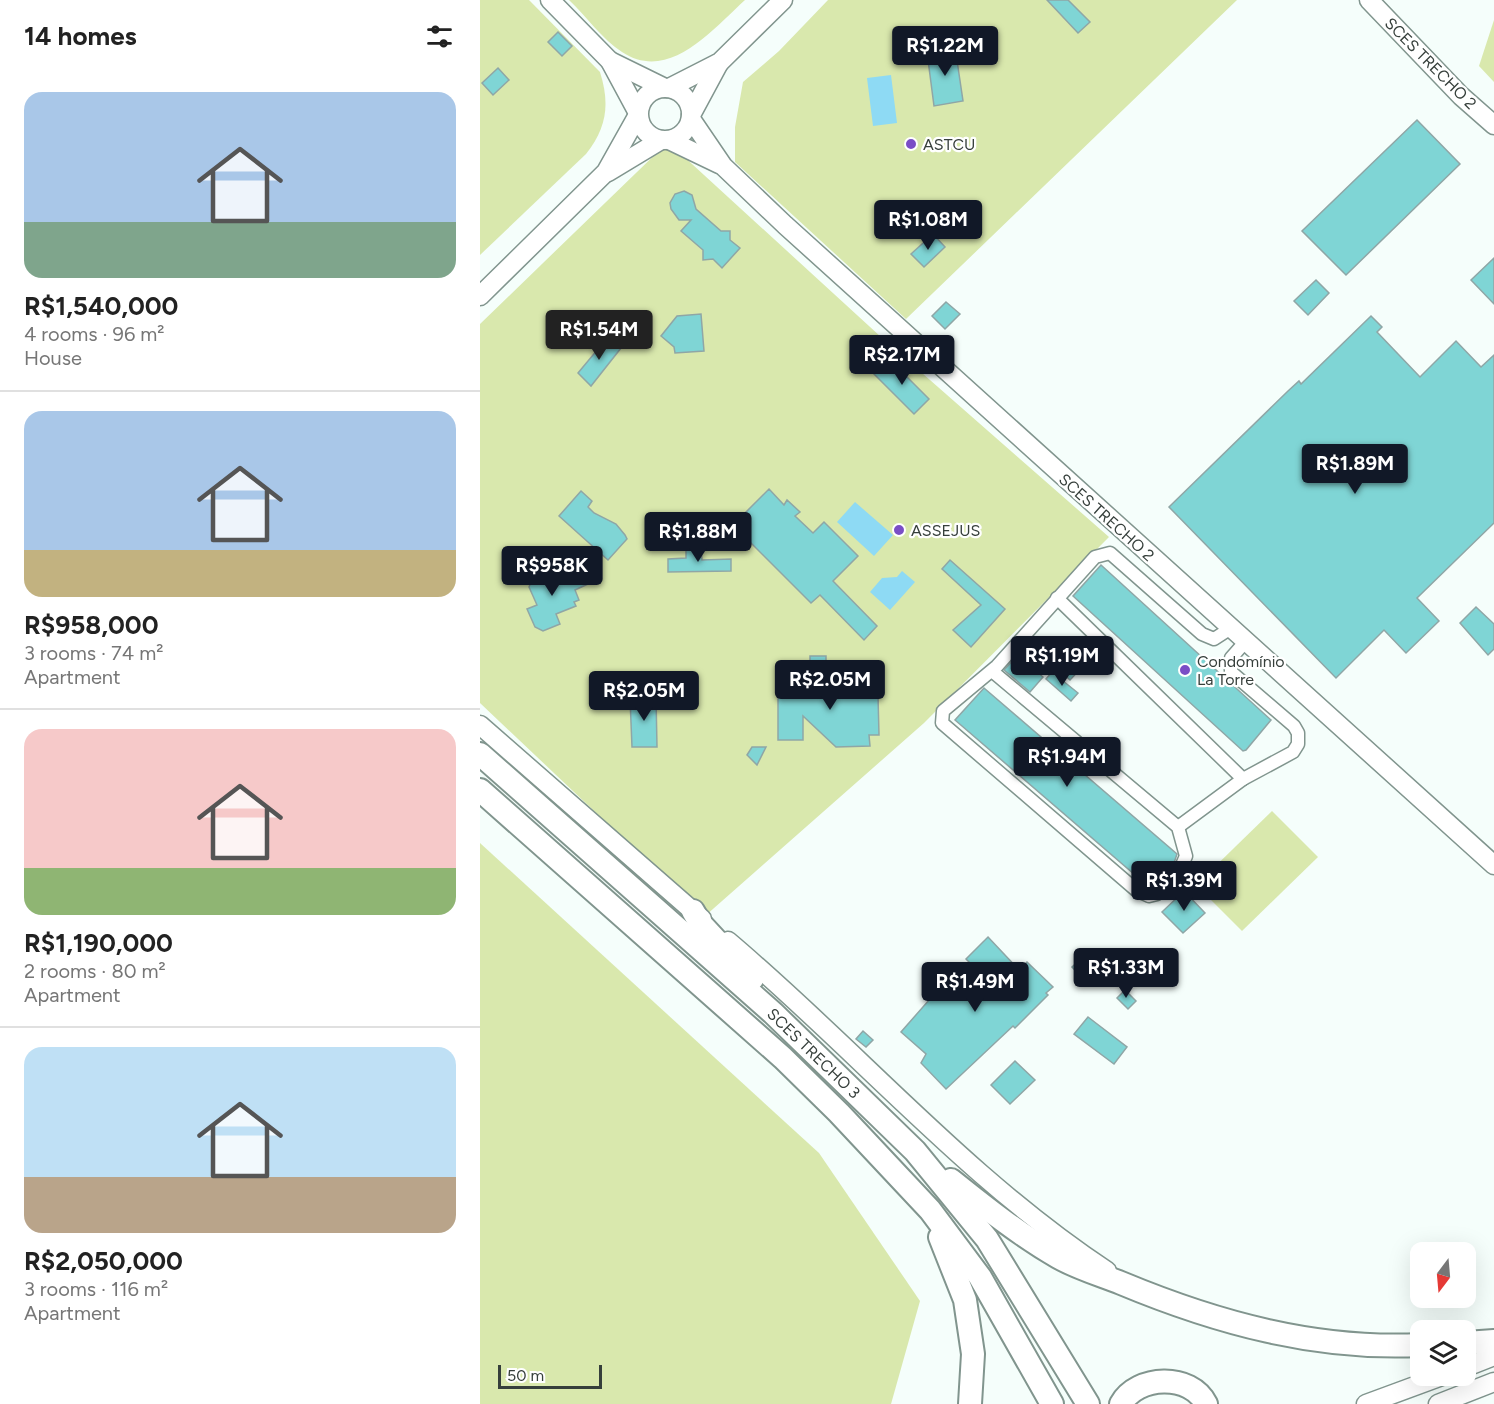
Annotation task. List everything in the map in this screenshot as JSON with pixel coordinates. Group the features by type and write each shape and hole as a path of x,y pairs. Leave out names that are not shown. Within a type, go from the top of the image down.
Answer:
{"highway":[{"name":"SCES TRECHO 3","path":"480,754 773,1013 915,1151 987,1239 1088,1404"},
{"name":"SCES TRECHO 3","path":"480,790 783,1058 839,1113 930,1210 980,1277 1052,1404"},
{"path":"693,911 700,923 759,986 773,1013"},
{"path":"915,1151 1003,1221 1051,1252 1130,1287 1197,1313 1264,1331 1332,1344 1410,1345"},
{"path":"930,1210 965,1300 973,1354 970,1404"},
{"path":"1476,1342 1494,1341"},
{"path":"1121,1404 1138,1386 1155,1382 1176,1383 1195,1389 1206,1404"}],"street":[{"path":"550,0 610,62 645,132 665,140"},
{"path":"480,296 606,172 665,140 684,133 720,62 783,0"},
{"name":"SCES TRECHO 2","path":"1369,0 1461,96 1494,125"},
{"path":"610,62 682,94 691,108 691,117"},
{"path":"606,172 638,114 640,105 650,93 667,88 720,62"},
{"name":"SCES TRECHO 2","path":"691,117 723,166 785,225 1494,865"},
{"name":"SCES TRECHO 2","path":"665,140 723,166"},
{"path":"992,671 1178,827 1186,856 1184,864 1157,894 1149,896 1141,893 942,723 943,711 992,671 1095,556 1110,553 1202,634 1214,639 1231,628"},
{"path":"1057,598 1244,779"},
{"path":"1178,827 1244,779 1293,752 1298,744 1298,733 1294,726 1232,672 1231,658 1246,641"},
{"path":"480,725 746,956 1004,1196 1069,1247 1130,1287"},
{"path":"1476,1362 1494,1356"},
{"path":"1438,1404 1494,1382"},
{"path":"1366,1404 1415,1386"}],"green space":[{"path":"480,0 529,0 600,72 606,105 602,125 586,154 480,255"},
{"path":"569,0 745,0 689,49 673,57 656,61 639,60 622,52 601,34"},
{"name":"ASTCU","path":"828,0 1237,0 906,319 735,162 735,127 743,82 779,51"},
{"path":"1494,20 1494,82 1479,66"},
{"path":"668,142 881,337 1109,537 924,723 705,916 480,703 480,324"},
{"path":"1272,811 1318,857 1242,931 1196,885"},
{"path":"480,843 819,1153 920,1301 891,1404 480,1404"}],"water":[{"path":"891,75 897,123 873,126 867,78"},
{"path":"855,502 893,535 874,556 837,522"},
{"path":"902,571 915,582 890,610 870,592 882,578 897,577"}],"building":[{"path":"1047,0 1068,0 1090,22 1078,33"},
{"path":"558,32 572,46 562,56 548,42"},
{"path":"955,47 963,101 934,106 927,52"},
{"path":"498,68 509,80 493,95 482,83"},
{"path":"1417,120 1460,164 1346,275 1302,231"},
{"path":"684,191 692,195 696,209 721,231 730,231 730,240 740,248 722,268 713,259 703,260 703,250 681,231 691,220 679,220 671,209 670,203 675,194"},
{"path":"933,234 945,247 924,267 911,254"},
{"path":"1494,258 1494,304 1471,280"},
{"path":"1316,280 1329,293 1308,315 1294,301"},
{"path":"946,302 960,314 945,329 932,316"},
{"path":"701,314 704,351 675,353 674,347 661,336 677,316"},
{"path":"1371,316 1382,327 1377,332 1420,377 1456,341 1481,367 1494,355 1494,523 1417,598 1439,621 1406,653 1384,630 1336,678 1169,507 1288,391 1299,381 1301,384"},
{"path":"608,337 621,348 591,386 578,373"},
{"path":"889,359 929,399 914,414 874,374"},
{"path":"769,489 784,505 787,500 800,512 795,516 813,533 824,522 858,556 833,581 877,626 864,640 820,595 811,603 733,525"},
{"path":"581,491 592,501 588,507 594,513 616,524 627,539 608,560 559,516"},
{"path":"701,548 702,560 731,559 731,571 668,572 668,559 686,558 686,549"},
{"path":"950,560 1005,609 971,647 953,630 981,605 942,569"},
{"path":"536,563 588,584 575,590 579,600 574,602 576,606 556,614 560,624 543,631 535,627 527,609 537,605 529,587 532,580 541,576"},
{"name":"Condomínio La Torre","path":"1101,565 1271,720 1246,750 1243,751 1073,596"},
{"path":"1476,607 1494,624 1494,649 1488,655 1460,623"},
{"path":"1067,646 1086,663 1070,680 1051,663"},
{"path":"1018,655 1043,677 1030,692 1004,670"},
{"path":"810,656 826,656 826,685 862,684 862,692 878,696 879,735 869,735 870,746 836,747 803,716 803,740 778,740 778,695 810,695"},
{"path":"1052,672 1078,693 1071,701 1046,679"},
{"path":"984,688 1177,854 1174,863 1153,887 1149,887 955,720"},
{"path":"656,697 657,747 632,747 630,698"},
{"path":"752,747 766,747 757,765 747,755"},
{"path":"1184,891 1205,913 1183,933 1162,912"},
{"path":"988,937 1019,970 1027,962 1053,987 1015,1028 1013,1026 946,1089 921,1063 926,1054 901,1032 951,975 952,993 977,970 966,959"},
{"path":"1091,949 1103,962 1085,981 1072,967"},
{"path":"1125,990 1136,1001 1128,1009 1117,998"},
{"path":"1088,1017 1127,1047 1114,1064 1074,1034"},
{"path":"863,1031 873,1040 866,1047 856,1039"},
{"path":"1015,1061 1035,1080 1010,1104 991,1085"}],"place":[{"name":"ASTCU","path":"911,144"},
{"name":"ASSEJUS","path":"899,530"},
{"name":"Condomínio La Torre","path":"1185,670"}]}
